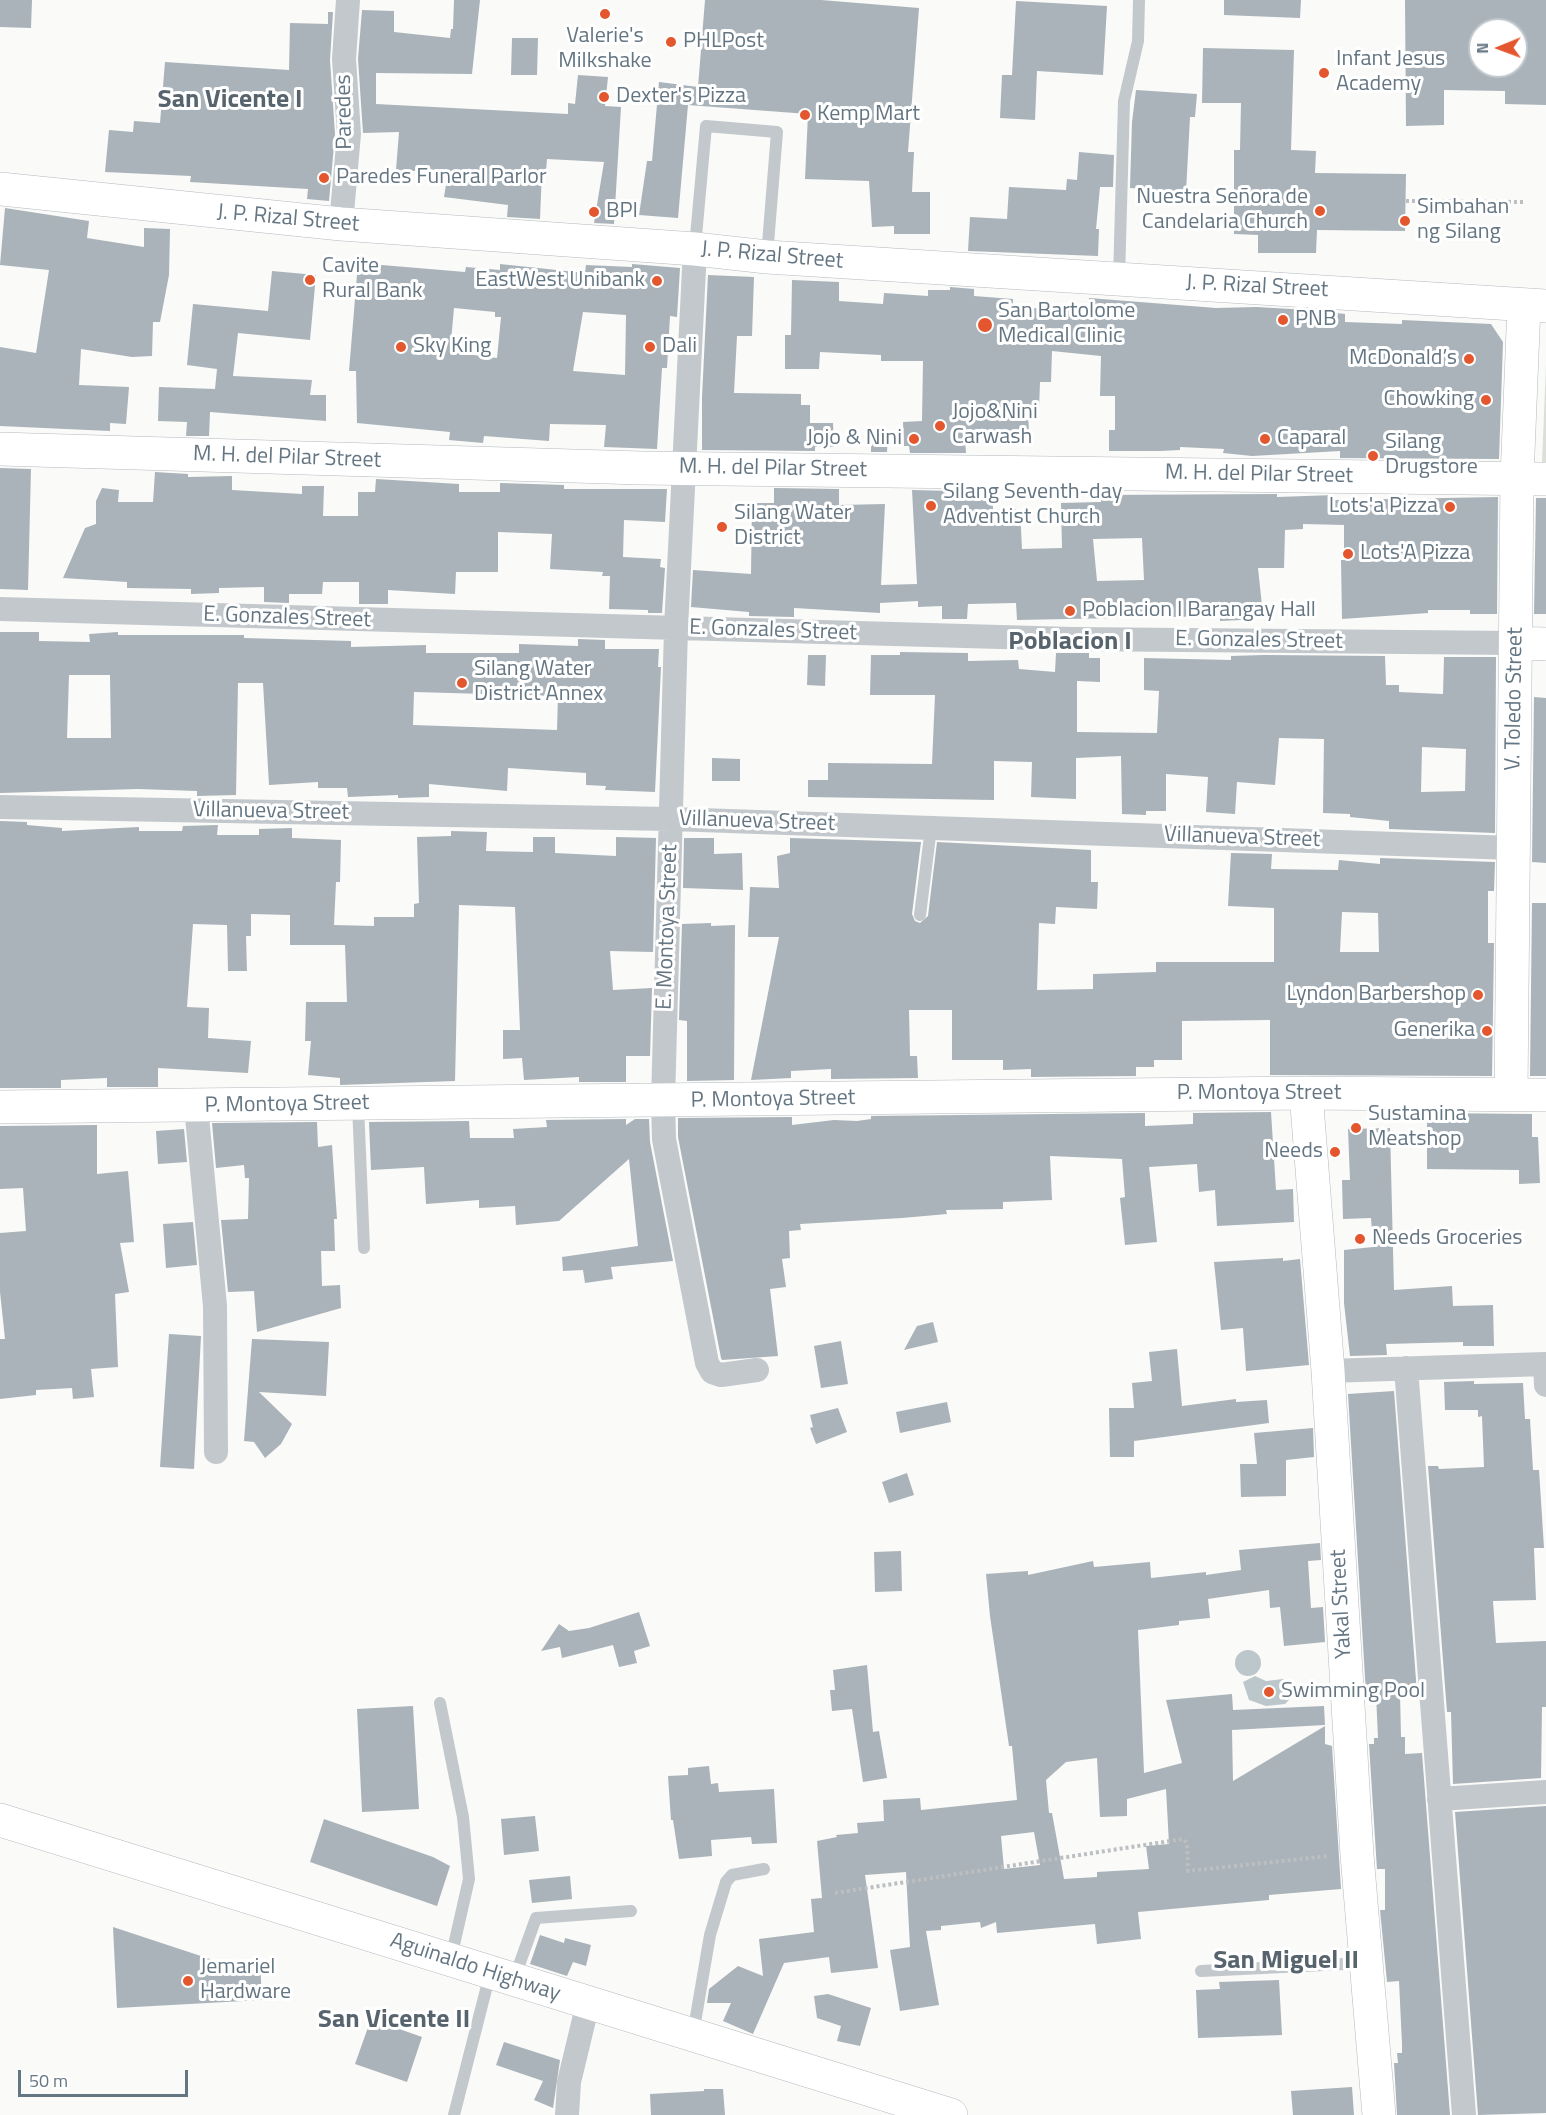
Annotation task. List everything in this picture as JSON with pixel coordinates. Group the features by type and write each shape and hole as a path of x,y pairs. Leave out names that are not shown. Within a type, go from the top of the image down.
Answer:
{"main road":[{"name":"J. P. Rizal Street","path":"0,189 341,224 694,249 767,257 1535,306"},
{"name":"V. Toledo Street","path":"1511,1094 1513,848 1531,643 1535,306"},
{"name":"M. H. del Pilar Street","path":"0,449 682,468 1532,478"},
{"name":"P. Montoya Street","path":"0,1107 1306,1093 1546,1095"},
{"name":"Yakal Street","path":"1306,1093 1328,1371 1357,1855 1379,2115"},
{"name":"Aguinaldo Highway","path":"0,1820 951,2115"}],"street":[{"name":"Paredes","path":"341,224 349,134 344,59 348,0"},
{"name":"E. Montoya Street","path":"694,249 676,628 663,1101 668,1168 707,1363 712,1372 721,1375 757,1370"},
{"name":"E. Gonzales Street","path":"0,609 1072,639 1531,643"},
{"name":"Villanueva Street","path":"0,807 671,819 1513,848"},
{"path":"196,1106 215,1306 216,1452"},
{"path":"1406,1368 1464,2115"},
{"path":"1328,1371 1406,1368 1546,1371"},
{"path":"1439,1798 1546,1792"},
{"path":"567,2115 569,2082 588,2003"}],"lane":[{"path":"1119,279 1124,101 1138,41 1139,0"},
{"path":"694,249 705,126 777,132 767,257"},
{"path":"920,915 931,828"},
{"path":"358,1104 364,1248"},
{"path":"440,1703 463,1817 468,1879 451,1959"},
{"path":"693,2036 710,1935 726,1882 732,1875 764,1869"},
{"path":"454,2115 501,1977 536,1918 632,1911"},
{"path":"1201,1971 1366,1963"}],"path":[{"path":"1406,201 1524,202"},
{"path":"835,1893 1183,1839 1187,1843 1188,1871 1357,1855"}],"shaded area":[{"path":"1546,365 1546,463 1542,463"},
{"name":"Swimming Pool","path":"1248,1650 1257,1654 1261,1663 1257,1672 1248,1676 1239,1672 1235,1663 1239,1654"},
{"name":"Swimming Pool","path":"1255,1676 1266,1681 1283,1679 1288,1682 1292,1697 1285,1704 1266,1706 1249,1700 1243,1682"}],"building":[{"path":"0,0 32,0 31,28 0,27"},
{"path":"454,0 480,0 472,74 376,73 376,104 568,114 568,103 575,104 578,75 608,77 605,106 621,107 614,224 594,223 604,162 547,159 546,171 542,170 540,219 507,217 508,205 444,197 448,173 396,170 399,132 363,133 358,59 362,10 394,11 394,32 450,38 451,29 453,29"},
{"name":"Kemp Mart","path":"705,0 821,0 919,8 908,152 914,152 912,192 930,192 930,234 894,234 894,226 872,227 869,181 805,179 808,114 688,105 678,218 639,215 647,161 652,161 659,82 698,87"},
{"path":"1224,0 1301,0 1300,18 1224,15"},
{"path":"1405,0 1546,0 1546,105 1505,104 1505,91 1444,90 1444,125 1406,126"},
{"path":"1016,1 1107,6 1103,75 1037,71 1035,120 1000,118 1002,75 1012,75"},
{"path":"328,12 333,12 330,60 335,134 329,201 307,199 308,189 190,182 191,176 105,172 109,130 133,132 134,121 160,123 165,62 289,70 290,23 328,24"},
{"path":"512,38 538,38 537,75 511,75"},
{"name":"Nuestra Señora de Candelaria Church","path":"1203,48 1294,50 1291,150 1316,151 1315,173 1406,174 1405,231 1317,230 1316,253 1258,253 1258,235 1234,234 1234,150 1240,150 1241,103 1202,103"},
{"path":"1136,90 1197,94 1195,117 1190,117 1186,192 1130,188 1132,122"},
{"path":"1079,152 1114,155 1113,187 1100,187 1096,229 1099,229 1098,256 968,251 970,217 1007,219 1009,187 1066,190 1067,179 1077,180"},
{"path":"5,208 89,221 87,238 144,247 144,228 170,229 169,275 160,322 153,322 152,356 132,357 81,349 79,385 129,387 126,424 110,423 110,431 0,426 0,347 36,353 49,270 0,265"},
{"path":"358,263 465,272 466,267 500,270 500,264 585,273 586,265 632,267 632,264 680,268 677,317 670,316 667,368 662,368 657,449 604,447 606,425 550,424 549,441 484,436 483,443 449,440 450,432 357,423 356,371 349,371","holes":["454,308 495,312 495,317 501,317 497,358 450,352","583,312 626,315 625,375 573,371"]},
{"path":"272,271 316,275 310,340 238,333 233,376 312,380 310,395 326,395 326,421 210,412 209,436 186,436 187,422 158,421 159,387 215,389 217,369 187,365 193,304 268,311"},
{"path":"708,275 754,277 752,336 737,336 734,393 801,394 801,405 810,405 810,423 833,423 834,447 815,447 815,451 702,450 702,397"},
{"path":"792,280 839,282 839,301 883,304 884,293 928,296 928,290 950,290 950,287 974,289 974,296 1013,299 1013,307 1088,311 1089,298 1216,308 1256,307 1310,310 1345,314 1345,322 1402,324 1402,320 1491,324 1503,342 1499,459 1340,458 1340,451 1252,456 1223,453 1224,449 1180,447 1180,450 1109,451 1109,430 1115,430 1115,396 1100,396 1101,356 1052,351 1051,382 1040,382 1039,409 1028,409 1029,433 972,430 972,440 965,440 966,453 910,453 909,446 904,446 903,422 922,421 923,361 881,361 881,355 820,352 819,369 785,369 785,335 791,335"},
{"path":"871,433 888,433 887,452 871,452"},
{"path":"0,468 31,469 28,590 0,589"},
{"path":"155,472 188,474 188,477 232,476 232,490 302,494 302,486 324,486 323,516 358,516 358,492 375,492 376,479 459,484 459,492 500,492 500,483 564,485 564,489 667,489 665,522 624,520 623,557 661,559 660,567 665,568 662,613 648,613 648,610 609,609 610,576 602,576 603,572 550,569 552,534 498,532 498,572 456,572 455,594 388,590 388,604 359,604 359,582 323,582 322,594 289,594 289,603 264,602 264,587 219,588 219,593 191,594 191,589 127,588 127,582 63,578 85,528 96,524 96,501 102,488 119,490 118,502 153,502"},
{"path":"774,488 839,489 839,505 885,504 881,585 917,584 912,490 993,492 993,510 1020,509 1022,549 1062,548 1061,503 1101,502 1101,495 1277,494 1277,497 1335,495 1335,500 1498,497 1497,614 1470,614 1470,610 1428,610 1428,613 1342,619 1341,560 1344,560 1344,525 1303,524 1303,529 1285,530 1284,568 1258,568 1263,615 1241,617 1241,620 1220,621 1220,616 1017,620 1016,603 968,604 967,619 942,619 942,606 918,607 918,601 880,603 880,613 794,608 794,617 749,616 749,612 691,607 693,570 751,574 752,503 774,503","holes":["1142,538 1144,580 1097,581 1093,539"]},
{"path":"1536,498 1546,498 1546,614 1534,614"},
{"path":"0,632 39,632 39,641 90,642 89,634 118,632 118,635 244,635 244,638 351,641 351,647 426,645 426,653 519,653 519,644 578,646 578,639 605,640 605,649 659,649 658,667 661,667 655,792 605,790 606,786 586,785 586,773 508,768 507,791 429,784 429,797 398,798 398,795 348,797 347,788 318,788 318,782 269,785 263,683 238,683 236,795 197,796 197,791 138,789 0,793","holes":["69,675 110,675 111,738 67,738","414,692 558,696 557,730 413,725"]},
{"path":"900,652 968,653 968,661 1018,660 1019,669 1055,672 1056,653 1089,653 1089,658 1100,658 1100,682 1077,681 1077,732 1157,733 1159,691 1144,690 1144,658 1231,660 1231,656 1264,655 1385,656 1386,685 1399,685 1399,692 1443,694 1444,657 1496,657 1495,833 1389,829 1389,821 1350,817 1350,814 1323,813 1324,739 1279,738 1275,785 1237,782 1235,814 1206,812 1208,777 1166,774 1166,811 1146,811 1146,815 1122,814 1121,756 1076,758 1076,799 1031,797 1032,762 994,761 994,800 808,797 808,780 828,780 828,763 932,764 935,695 870,695 871,655 900,655","holes":["1422,747 1466,749 1465,791 1421,792"]},
{"path":"808,655 826,655 825,686 807,685"},
{"path":"1534,697 1546,698 1546,863 1532,862"},
{"path":"712,758 740,759 740,781 712,781"},
{"path":"0,821 27,822 27,825 62,828 62,831 139,827 139,831 182,831 183,826 218,825 217,835 259,835 259,829 292,828 292,838 341,840 340,882 336,882 334,925 374,926 374,917 414,917 414,904 419,903 417,837 451,836 451,831 487,832 486,851 533,852 533,837 555,837 555,853 616,856 616,837 656,838 653,952 610,951 613,990 652,988 650,1056 626,1056 626,1082 579,1082 579,1077 524,1080 522,1058 503,1059 503,1030 520,1030 515,907 459,905 455,1081 340,1085 340,1078 308,1075 311,1041 305,1041 306,1002 347,1002 345,945 290,945 290,915 251,914 251,936 246,936 247,971 228,971 227,925 193,924 187,1007 209,1008 208,1038 251,1041 248,1073 158,1068 158,1087 107,1087 107,1078 61,1080 61,1088 0,1088"},
{"path":"684,838 714,838 714,854 742,853 743,890 683,888"},
{"path":"790,838 921,842 912,914 915,921 920,923 928,916 937,842 1091,850 1091,882 1098,882 1097,909 1056,907 1055,924 1039,923 1037,990 1093,989 1093,974 1156,972 1156,962 1274,962 1274,908 1228,906 1231,853 1272,854 1271,869 1338,870 1339,860 1380,864 1380,858 1495,862 1494,891 1488,891 1488,943 1494,943 1492,1076 1270,1075 1270,1020 1182,1021 1182,1060 1154,1060 1154,1067 1136,1067 1136,1076 1031,1077 1031,1069 1003,1070 1003,1060 952,1060 952,1010 909,1010 910,1056 917,1056 918,1078 831,1079 831,1069 791,1071 791,1078 751,1080 779,937 748,937 750,887 779,888 777,856 790,853","holes":["1342,912 1378,913 1379,952 1340,952"]},
{"path":"1532,903 1546,903 1546,1076 1530,1076"},
{"path":"711,923 711,926 735,925 734,1080 687,1081 687,1021 679,1020 682,924"},
{"path":"1271,1112 1276,1190 1293,1189 1294,1222 1217,1226 1215,1190 1199,1192 1197,1164 1149,1167 1157,1242 1125,1245 1120,1198 1125,1197 1122,1159 1050,1156 1052,1200 1003,1202 1003,1209 946,1210 947,1214 800,1224 801,1230 789,1231 790,1258 782,1259 786,1287 770,1289 778,1356 722,1360 721,1358 678,1137 678,1118 792,1117 792,1125 834,1120 857,1121 871,1119 871,1116 1145,1113 1145,1126 1193,1124 1193,1113"},
{"path":"1427,1113 1532,1114 1532,1137 1538,1137 1540,1183 1519,1184 1519,1170 1427,1169"},
{"path":"626,1119 626,1125 635,1119 649,1119 650,1142 673,1261 611,1267 613,1279 585,1283 583,1270 563,1271 562,1257 638,1246 629,1159 559,1221 516,1225 515,1206 479,1208 479,1200 426,1204 424,1167 371,1170 369,1122 469,1121 470,1138 514,1138 513,1129 547,1127 546,1120"},
{"path":"317,1122 318,1147 332,1145 337,1219 334,1219 335,1251 321,1251 322,1286 340,1285 341,1308 257,1332 254,1291 228,1292 221,1220 248,1219 249,1178 245,1178 244,1165 216,1168 212,1123"},
{"path":"97,1125 97,1174 128,1171 134,1242 120,1243 129,1292 115,1294 118,1367 91,1369 94,1397 73,1399 72,1388 36,1390 36,1395 0,1399 0,1339 5,1339 0,1292 0,1233 26,1231 23,1188 0,1189 0,1126"},
{"path":"1390,1128 1394,1290 1452,1286 1453,1306 1493,1305 1494,1346 1463,1346 1463,1342 1386,1344 1387,1355 1350,1356 1344,1303 1344,1250 1373,1247 1371,1218 1343,1219 1342,1180 1350,1180 1348,1129"},
{"path":"184,1129 187,1162 158,1164 156,1131"},
{"path":"193,1222 197,1265 166,1268 163,1224"},
{"path":"1283,1258 1283,1261 1300,1259 1309,1365 1246,1371 1243,1328 1221,1330 1214,1262"},
{"path":"933,1322 938,1342 904,1350 917,1326"},
{"path":"169,1334 201,1336 194,1469 160,1467"},
{"path":"252,1339 329,1342 326,1396 259,1392 292,1424 281,1444 265,1458 254,1442 244,1441"},
{"path":"841,1341 848,1384 821,1388 814,1346"},
{"path":"1177,1349 1182,1406 1236,1399 1236,1402 1267,1400 1269,1423 1134,1441 1134,1457 1110,1457 1109,1408 1134,1408 1132,1383 1152,1381 1149,1352"},
{"path":"1474,1381 1474,1384 1523,1383 1525,1419 1530,1419 1533,1470 1539,1470 1544,1548 1534,1548 1536,1600 1493,1601 1496,1643 1546,1641 1546,1707 1542,1707 1541,1778 1453,1784 1451,1712 1447,1712 1428,1466 1438,1466 1439,1469 1484,1467 1482,1416 1478,1417 1478,1410 1445,1410 1444,1382"},
{"path":"1394,1391 1417,1693 1400,1693 1401,1737 1405,1737 1405,1754 1422,1753 1450,2115 1397,2115 1394,2063 1398,2063 1397,2053 1402,2053 1399,1981 1387,1982 1380,1910 1385,1910 1385,1869 1377,1869 1369,1744 1374,1744 1374,1738 1378,1738 1376,1694 1366,1694 1348,1394"},
{"path":"947,1402 951,1422 900,1433 896,1412"},
{"path":"838,1408 847,1432 816,1444 810,1428 813,1427 810,1415"},
{"path":"1313,1428 1314,1457 1286,1460 1286,1496 1241,1497 1240,1464 1257,1464 1254,1433"},
{"path":"907,1473 914,1495 889,1503 882,1482"},
{"path":"1320,1543 1321,1560 1308,1561 1311,1608 1323,1607 1325,1642 1284,1646 1280,1607 1270,1608 1269,1590 1208,1599 1210,1618 1179,1621 1179,1625 1138,1630 1144,1773 1182,1763 1166,1700 1232,1694 1233,1710 1324,1706 1325,1725 1232,1730 1233,1781 1325,1726 1325,1744 1332,1746 1341,1889 1269,1895 1269,1900 1138,1912 1141,1939 1097,1944 1095,1924 997,1933 996,1922 981,1928 980,1922 941,1926 941,1930 926,1931 939,2005 900,2011 890,1950 910,1947 906,1872 865,1875 878,1968 831,1973 829,1957 784,1963 753,2034 723,2021 731,2003 707,2003 709,1989 738,1966 763,1976 759,1939 814,1932 811,1899 822,1898 817,1841 837,1837 836,1835 858,1833 857,1823 884,1821 883,1800 920,1798 921,1810 1017,1800 1012,1746 1009,1746 986,1574 1028,1571 1028,1575 1093,1561 1094,1567 1150,1562 1151,1578 1206,1572 1206,1575 1241,1570 1239,1550","holes":["1097,1758 1100,1817 1127,1816 1127,1799 1166,1789 1169,1844 1146,1846 1149,1869 1097,1872 1097,1877 1064,1879 1052,1813 1049,1813 1046,1780 1066,1762","1034,1832 1040,1865 1004,1869 1001,1836"]},
{"path":"901,1551 902,1591 875,1592 874,1552"},
{"path":"639,1612 650,1646 634,1651 637,1663 619,1667 613,1645 562,1658 560,1647 541,1651 559,1624 569,1631 589,1628"},
{"path":"867,1665 873,1732 879,1731 887,1778 863,1782 852,1709 832,1711 830,1690 835,1690 833,1670"},
{"path":"413,1706 419,1809 362,1812 357,1709"},
{"path":"709,1766 711,1784 718,1783 719,1792 774,1789 777,1843 752,1844 751,1837 711,1840 712,1856 679,1859 673,1820 671,1820 668,1776 688,1775 688,1768"},
{"path":"1546,1806 1546,2113 1478,2115 1455,1812"},
{"path":"535,1816 539,1851 504,1855 501,1819"},
{"path":"324,1819 433,1857 450,1866 437,1906 310,1862"},
{"path":"570,1876 572,1899 532,1903 529,1880"},
{"name":"Jemariel Hardware","path":"113,1927 219,1962 260,1960 262,2000 117,2008"},
{"path":"540,1935 564,1943 565,1938 591,1945 586,1966 573,1962 567,1976 530,1964"},
{"path":"1279,1980 1282,2035 1198,2038 1196,1990 1220,1989 1219,1982"},
{"path":"828,1994 871,2008 860,2046 837,2041 841,2026 817,2018 814,1996"},
{"path":"371,2019 422,2037 407,2082 355,2064"},
{"path":"504,2042 560,2060 553,2108 534,2100 543,2081 496,2065"},
{"path":"1352,2087 1354,2115 1293,2115 1291,2091"},
{"path":"704,2089 723,2089 725,2115 651,2115 650,2094 704,2091"}],"place":[{"name":"Valerie's Milkshake","path":"605,14"},
{"name":"PHLPost","path":"671,42"},
{"name":"Infant Jesus Academy","path":"1324,73"},
{"name":"Dexter's Pizza","path":"604,97"},
{"name":"Kemp Mart","path":"805,115"},
{"name":"Paredes Funeral Parlor","path":"324,178"},
{"name":"Nuestra Señora de Candelaria Church","path":"1320,211"},
{"name":"BPI","path":"594,212"},
{"name":"Simbahan ng Silang","path":"1405,221"},
{"name":"Cavite Rural Bank","path":"310,280"},
{"name":"EastWest Unibank","path":"657,281"},
{"name":"PNB","path":"1283,320"},
{"name":"San Bartolome Medical Clinic","path":"985,325"},
{"name":"Sky King","path":"401,347"},
{"name":"Dali","path":"650,347"},
{"name":"McDonald’s","path":"1469,359"},
{"name":"Chowking","path":"1486,400"},
{"name":"Jojo&Nini Carwash","path":"940,426"},
{"name":"Jojo & Nini","path":"914,439"},
{"name":"Caparal","path":"1265,439"},
{"name":"Silang Drugstore","path":"1373,456"},
{"name":"Silang Seventh-day Adventist Church","path":"931,506"},
{"name":"Lots'a Pizza","path":"1450,507"},
{"name":"Silang Water District","path":"722,527"},
{"name":"Lots'A Pizza","path":"1348,554"},
{"name":"Poblacion I Barangay Hall","path":"1070,611"},
{"name":"Silang Water District Annex","path":"462,683"},
{"name":"Lyndon Barbershop","path":"1478,995"},
{"name":"Generika","path":"1487,1031"},
{"name":"Sustamina Meatshop","path":"1356,1128"},
{"name":"Needs","path":"1335,1152"},
{"name":"Needs Groceries","path":"1360,1239"},
{"name":"Swimming Pool","path":"1269,1692"},
{"name":"Jemariel Hardware","path":"188,1981"}],"district":[{"name":"San Vicente I","path":"230,101"},
{"name":"Poblacion I","path":"1070,643"},
{"name":"San Miguel II","path":"1286,1962"},
{"name":"San Vicente II","path":"394,2021"}]}
